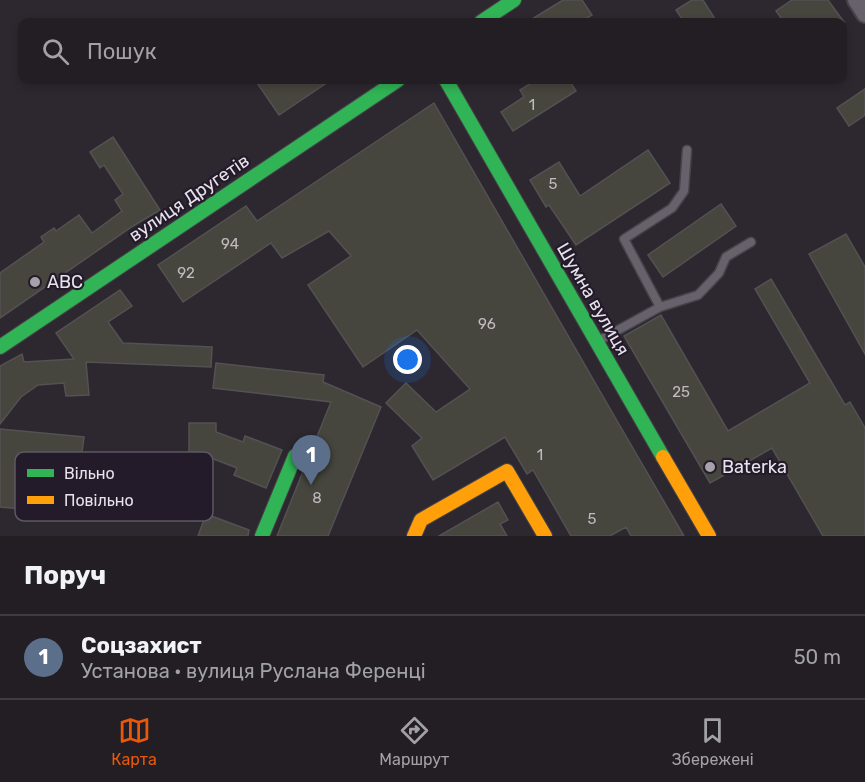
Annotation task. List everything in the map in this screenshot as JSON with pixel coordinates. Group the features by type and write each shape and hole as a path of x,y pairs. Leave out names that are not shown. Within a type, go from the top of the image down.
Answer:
{"main road":[{"path":"487,18 514,0"},
{"name":"вулиця Другетів","path":"0,347 392,84"},
{"name":"Шумна вулиця","path":"448,84 709,536"},
{"path":"262,536 295,456"},
{"path":"414,536 421,520 507,471 545,536"}],"street":[{"path":"856,0 865,14"}],"lane":[{"path":"660,307 624,239 672,208 684,190 687,150"},
{"path":"597,342 660,307 698,295 719,273 726,257 751,242"}],"building":[{"path":"563,0 582,0 592,15 587,18 534,18"},
{"path":"692,0 703,0 714,18 681,18 676,10"},
{"path":"792,0 828,0 841,18 781,18 776,11"},
{"path":"258,84 325,84 279,115"},
{"path":"530,84 572,84 576,91 513,131 501,112 524,97 520,90"},
{"path":"865,89 865,115 849,126 837,108"},
{"path":"434,103 684,536 631,536 626,527 610,536 571,536 533,470 527,474 505,437 433,480 412,446 422,438 386,403 406,383 436,412 470,389 417,330 363,367 308,285 351,256 329,231 282,258 271,243 183,302 158,265 246,206 257,221"},
{"path":"113,137 160,210 133,226 0,318 0,273 44,242 41,237 54,228 56,231 79,215 92,233 122,211 115,200 123,194 104,165 100,168 90,152"},
{"path":"648,150 670,183 576,245 549,205 546,207 530,180 559,162 580,196"},
{"path":"721,204 736,226 663,277 648,255"},
{"path":"846,234 865,267 865,354 809,254"},
{"path":"771,279 845,405 850,402 865,428 865,536 823,536 772,448 710,483 624,336 661,315 728,431 810,383 755,289"},
{"path":"120,290 132,306 108,322 123,343 212,347 211,367 86,362 89,395 66,396 64,383 38,385 21,397 0,424 0,366 22,354 24,362 74,359 56,333"},
{"path":"216,363 324,375 323,382 381,407 328,536 277,536 331,402 213,388"},
{"path":"189,423 216,423 216,432 243,442 245,436 282,450 266,488 234,475 237,468 213,459 213,452 189,452"},
{"path":"0,429 84,437 82,452 15,452 15,508 0,507"},
{"path":"498,502 508,520 500,524 507,536 439,536"},
{"path":"213,517 249,530 248,536 198,536 203,521 213,521"}],"traffic: fast":[{"path":"487,18 514,0"},
{"path":"0,347 392,84"},
{"path":"448,84 663,457"},
{"path":"262,536 295,456"}],"traffic: slow":[{"path":"663,457 709,536"},
{"path":"414,536 421,520 507,471 545,536"}],"place":[{"name":"АВС","path":"35,282"},
{"name":"Baterka","path":"710,467"},
{"name":"Соцзахист","path":"311,485"}]}
